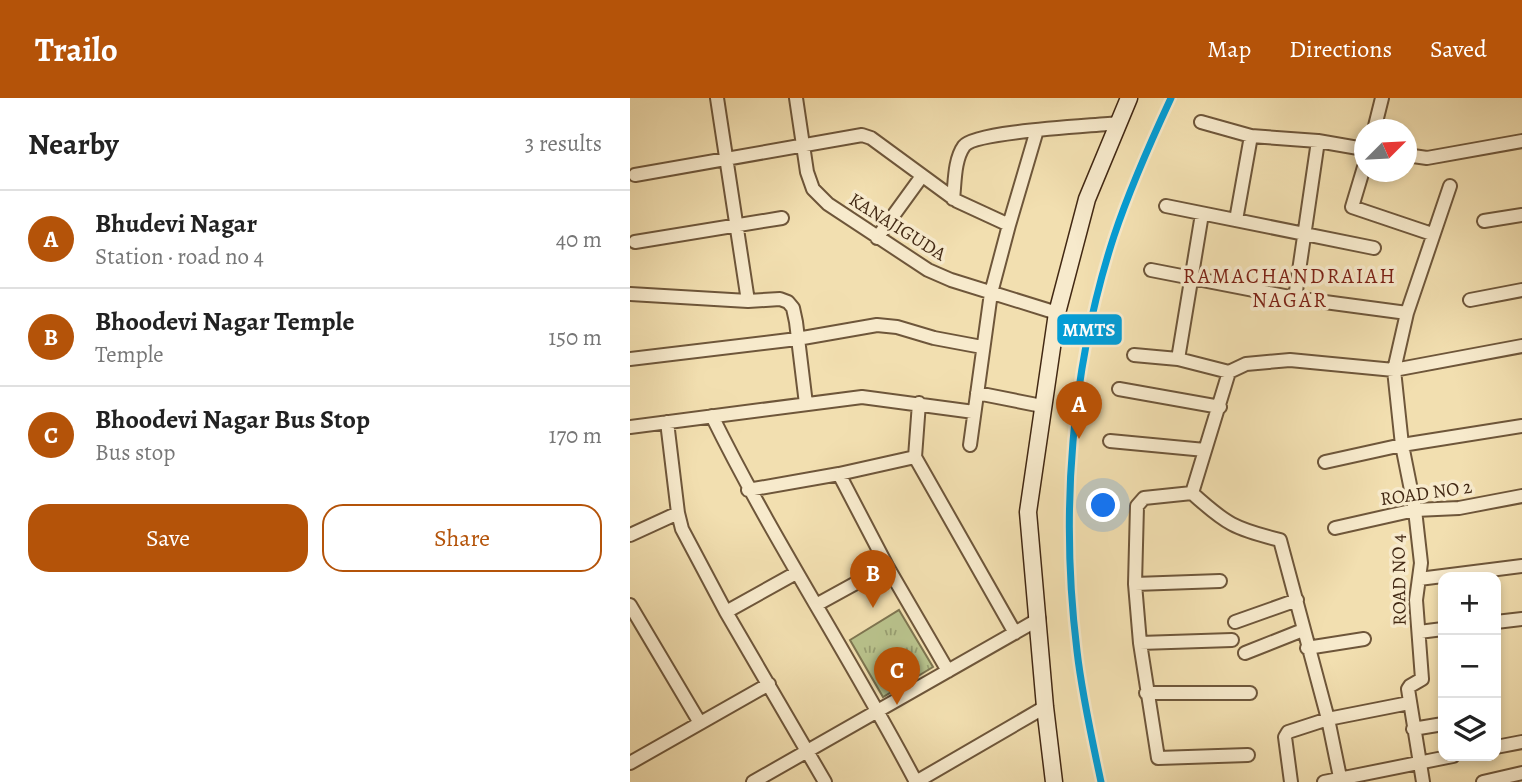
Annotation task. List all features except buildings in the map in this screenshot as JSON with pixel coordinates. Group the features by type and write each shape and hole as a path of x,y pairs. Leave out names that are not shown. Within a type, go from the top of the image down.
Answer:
{"street":[{"path":"717,98 748,301"},
{"name":"KANAJIGUDA","path":"796,98 807,172 813,189 828,204 928,270 951,281 1057,313"},
{"path":"1054,782 1028,512 1057,313 1087,199 1129,98"},
{"path":"1377,119 1382,98"},
{"path":"1201,122 1251,136 1318,141 1354,147"},
{"path":"953,199 958,160 968,142 1037,130 1118,124"},
{"path":"970,445 991,293 1037,130"},
{"path":"635,175 862,135 872,138 953,199 1009,225"},
{"path":"1236,220 1251,136"},
{"path":"1295,298 1318,141"},
{"path":"1417,157 1427,158 1522,141"},
{"path":"877,238 922,176"},
{"path":"1360,182 1352,207 1432,234"},
{"name":"ROAD NO 4","path":"1409,703 1410,685 1422,679 1416,600 1421,563 1415,510 1402,445 1394,370 1406,313 1450,186"},
{"path":"1167,206 1374,248"},
{"path":"1178,359 1202,214"},
{"path":"1483,221 1522,215"},
{"path":"635,242 782,218"},
{"path":"1151,270 1295,298 1406,313"},
{"path":"1469,300 1522,290"},
{"path":"630,294 748,301 780,299 788,302 793,308 796,322 806,404"},
{"path":"630,359 797,339 877,325 897,327 934,338 982,347"},
{"path":"1134,355 1178,359 1229,372 1246,364 1290,360 1394,370 1522,346"},
{"path":"1192,493 1229,372"},
{"path":"1119,389 1220,407"},
{"path":"977,393 1042,406"},
{"path":"630,426 862,397 974,411"},
{"path":"919,403 915,457 1015,633"},
{"path":"712,416 748,490 879,711 916,782 1045,708"},
{"path":"667,422 682,529 726,612 825,782"},
{"path":"1325,462 1402,445 1522,426"},
{"path":"1110,441 1205,450"},
{"path":"748,490 915,457"},
{"path":"839,474 887,566 948,671"},
{"path":"1248,755 1158,758 1146,694 1135,584 1136,506 1144,498 1192,493 1220,519 1244,531 1280,540 1328,719 1341,780"},
{"name":"ROAD NO 2","path":"1335,528 1415,510 1460,508 1522,496"},
{"path":"630,536 678,513"},
{"path":"816,606 887,566"},
{"path":"1419,579 1522,566"},
{"path":"726,612 796,573"},
{"path":"1135,584 1220,581"},
{"path":"1235,622 1297,600"},
{"path":"630,605 700,723"},
{"path":"754,782 1038,619"},
{"path":"1501,621 1522,619"},
{"path":"1245,653 1303,630"},
{"path":"1419,632 1438,630"},
{"path":"1307,648 1364,639"},
{"path":"1140,643 1232,640"},
{"path":"632,758 769,684"},
{"path":"1146,694 1250,693"},
{"path":"1291,782 1285,737 1288,732 1328,719 1409,703 1423,782"},
{"path":"1413,729 1438,725"},
{"path":"1501,746 1522,741"},
{"path":"1324,782 1438,759"},
{"path":"1483,782 1522,773"}],"green space":[{"path":"899,610 933,667 883,697 850,640"}],"transit line":[{"name":"MMTS","path":"1101,782 1082,684 1072,599 1070,494 1073,441 1079,389 1099,286 1127,201 1171,98"}],"place":[{"name":"Bhudevi Nagar","path":"1079,439"},
{"name":"Bhoodevi Nagar Temple","path":"873,608"},
{"name":"Bhoodevi Nagar Bus Stop","path":"897,705"}],"district":[{"name":"RAMACHANDRAIAH NAGAR","path":"1290,288"}]}
